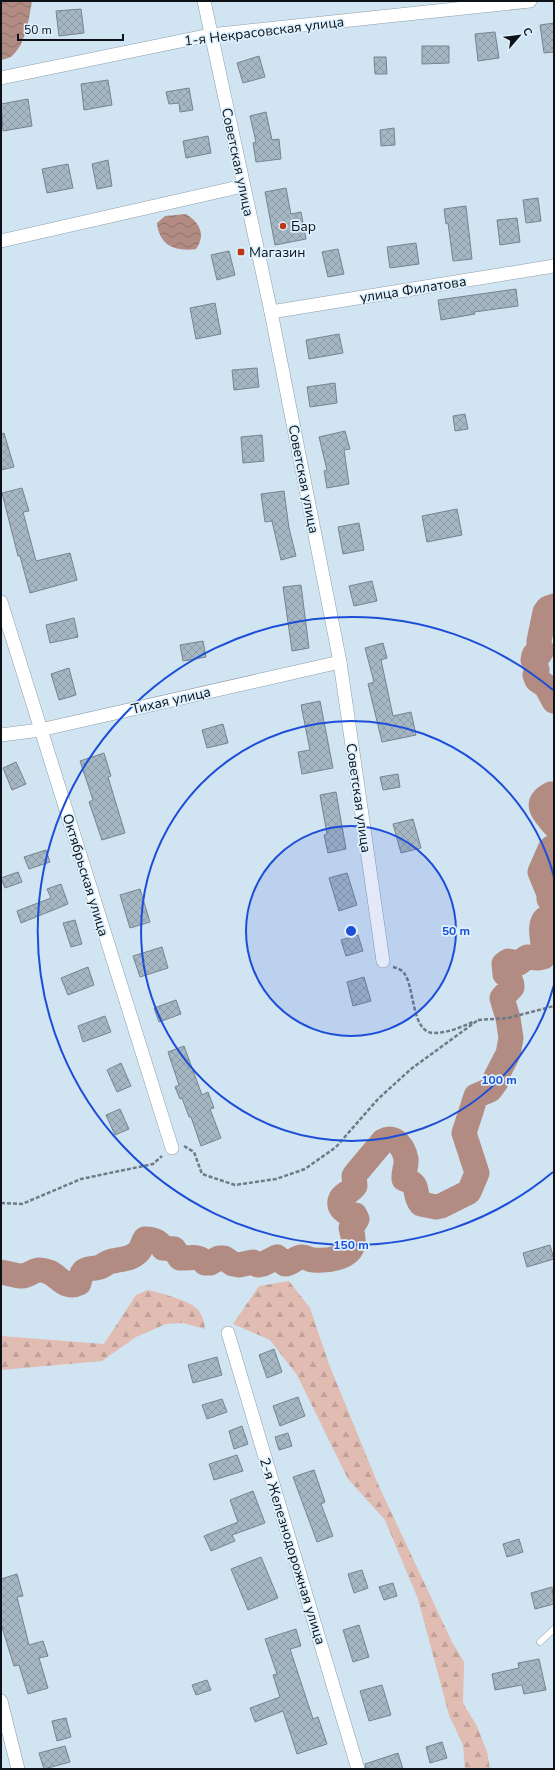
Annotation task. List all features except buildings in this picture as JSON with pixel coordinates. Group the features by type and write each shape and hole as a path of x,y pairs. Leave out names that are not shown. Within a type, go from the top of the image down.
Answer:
{"street":[{"name":"Советская улица","path":"204,1 210,35 271,312 340,662 383,961"},
{"name":"1-я Некрасовская улица","path":"1,78 210,35 530,1"},
{"path":"1,241 243,186"},
{"name":"улица Филатова","path":"271,312 554,266"},
{"name":"Октябрьская улица","path":"1,602 172,1148"},
{"name":"Тихая улица","path":"1,735 40,730 340,662"},
{"name":"2-я Железнодорожная улица","path":"228,1333 358,1769"},
{"path":"1,1701 18,1769"}],"lane":[{"path":"540,1642 554,1629"}],"path":[{"path":"383,961 404,972 411,988 415,1012 423,1028 433,1033 451,1030 478,1020 508,1018 554,1006"},
{"path":"1,1203 22,1204 82,1180 153,1164 172,1148 184,1146 194,1152 202,1174 235,1185 276,1179 305,1169 336,1147 378,1099 411,1069 478,1020"}],"green space":[{"path":"289,1281 310,1308 329,1364 377,1482 452,1642 464,1662 463,1703 477,1726 487,1752 490,1769 465,1769 463,1745 449,1715 418,1599 385,1520 348,1479 297,1375 270,1340 233,1324 259,1286"},
{"path":"148,1290 174,1297 193,1305 201,1315 205,1329 183,1323 166,1324 136,1337 102,1361 1,1370 1,1336 104,1344 136,1295"}],"water":[{"path":"1,1 32,1 30,15 21,44 12,56 1,60"},
{"path":"186,214 195,221 200,230 201,239 196,249 188,250 175,248 165,242 158,231 157,223 165,216"}],"waterway":[{"path":"554,606 548,608 545,612 539,641 539,646 542,650 539,655 534,655 533,660 537,670 535,675 537,680 546,686 554,701"},
{"path":"554,795 551,794 545,798 541,805 544,813 554,825"},
{"path":"554,846 550,849 540,872 549,894 549,899 554,904"},
{"path":"1,1272 22,1276 36,1270 43,1270 53,1274 66,1284 74,1285 79,1283 82,1273 86,1270 100,1267 109,1262 132,1257 140,1249 145,1239 156,1241 163,1248 174,1249 180,1258 197,1258 205,1263 210,1263 219,1258 224,1258 233,1264 239,1265 253,1262 258,1265 277,1257 285,1264 290,1263 300,1257 318,1260 343,1256 348,1253 353,1243 351,1228 357,1219 355,1215 345,1212 342,1209 340,1201 342,1197 355,1186 354,1176 357,1172 383,1141 387,1139 395,1141 401,1147 406,1159 404,1179 413,1184 418,1200 421,1204 436,1207 441,1206 469,1192 477,1173 464,1133 476,1096 490,1090 496,1082 496,1077 508,1054 511,1038 508,1018 502,998 512,987 512,985 505,974 504,964 508,961 519,963 527,957 543,957 543,922 545,919 554,915"}],"place":[{"name":"Бар","path":"283,226"},
{"name":"Магазин","path":"241,252"}]}
